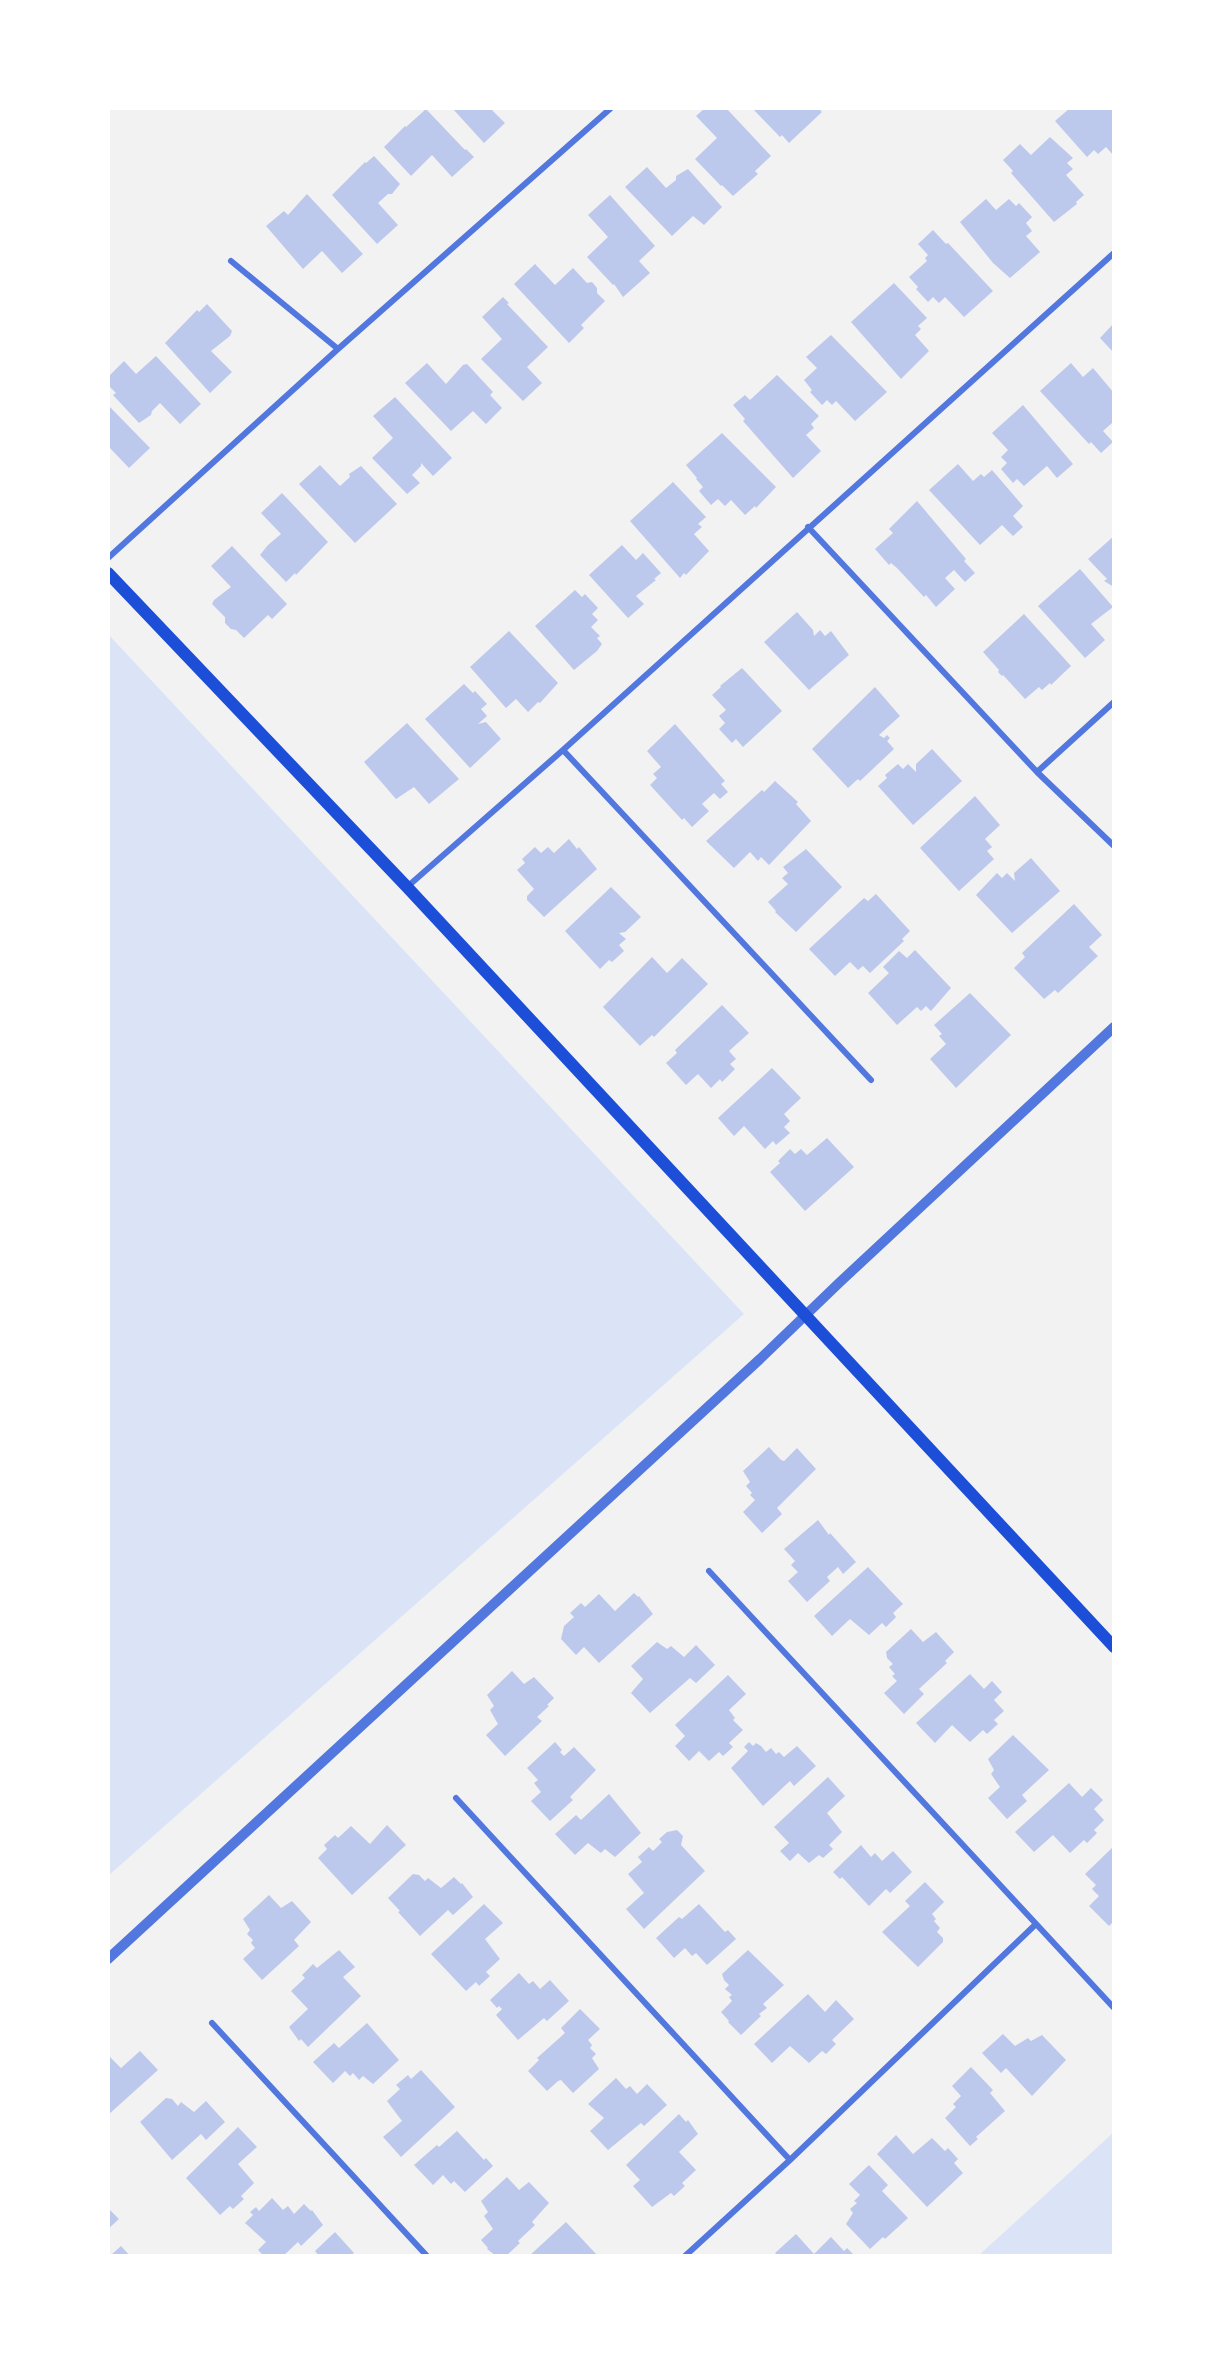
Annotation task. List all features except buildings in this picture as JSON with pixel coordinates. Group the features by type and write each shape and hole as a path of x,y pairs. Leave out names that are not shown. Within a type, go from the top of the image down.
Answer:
{"main road":[{"path":"108,573 407,887 1114,1647"}],"street":[{"path":"108,558 338,349 611,108"},
{"path":"407,887 563,750 1114,253"},
{"path":"231,261 338,349"},
{"path":"808,527 1037,772 1114,846"},
{"path":"1037,772 1114,702"},
{"path":"563,750 871,1080"},
{"path":"108,1959 806,1315 1114,1027"},
{"path":"709,1570 1114,2008"},
{"path":"456,1798 790,2160"},
{"path":"686,2256 790,2160 1036,1924"},
{"path":"212,2023 427,2256"}],"shaded area":[{"path":"108,634 744,1314 108,1876"},
{"path":"1114,2132 1114,2256 978,2256"}]}
